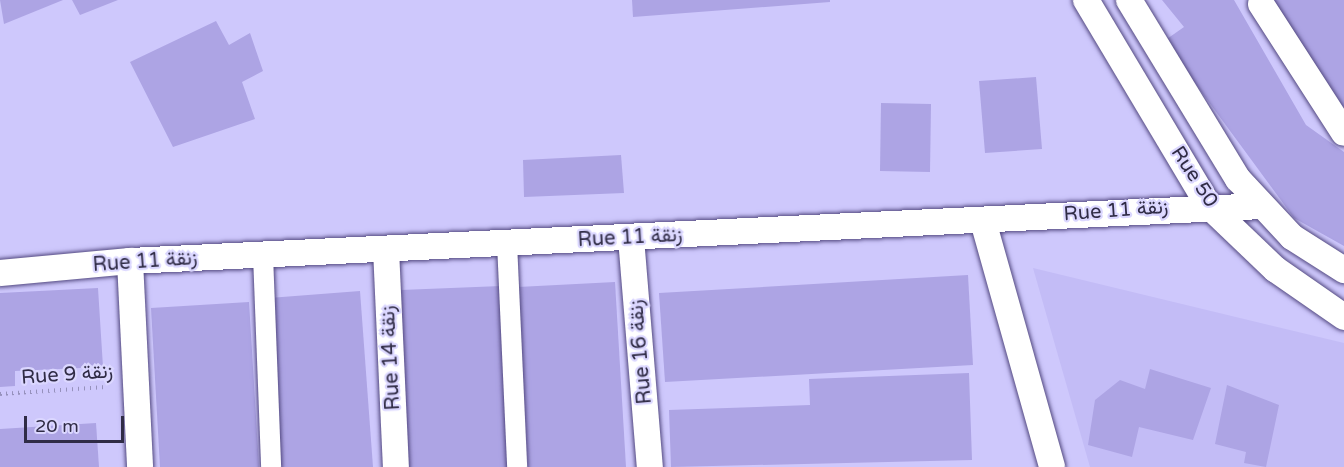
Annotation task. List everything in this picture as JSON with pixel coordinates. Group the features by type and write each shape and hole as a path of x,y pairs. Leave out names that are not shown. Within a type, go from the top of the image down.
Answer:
{"street":[{"name":"Rue 50","path":"1086,0 1208,205 1275,269 1344,317"},
{"name":"Rue 50","path":"1129,0 1261,206 1292,237 1344,270"},
{"path":"1261,4 1344,133"},
{"name":"Rue 11 زنقة","path":"0,273 130,261 983,221 1208,205 1261,206"},
{"path":"983,221 1052,467"},
{"name":"Rue 16 زنقة","path":"632,238 650,467"},
{"path":"507,243 517,467"},
{"name":"Rue 14 زنقة","path":"386,249 396,467"},
{"path":"263,255 271,467"},
{"path":"130,261 140,467"}],"path":[{"name":"Rue 9 زنقة","path":"0,394 136,385"}],"shaded area":[{"path":"1033,268 1344,343 1344,467 1090,467"}],"building":[{"path":"0,0 63,0 4,24"},
{"path":"72,0 118,0 80,15"},
{"path":"632,0 830,0 830,2 633,17"},
{"path":"1162,0 1234,0 1306,125 1344,152 1344,246 1294,218 1164,41 1184,27"},
{"path":"1273,0 1344,0 1344,108"},
{"path":"216,21 229,45 250,33 263,71 242,82 255,119 173,147 130,62"},
{"path":"1036,77 1042,149 985,153 979,81"},
{"path":"881,103 931,104 930,172 880,171"},
{"path":"621,155 624,193 524,197 523,160"},
{"path":"968,275 973,365 665,382 659,293"},
{"path":"615,282 626,467 528,467 518,287"},
{"path":"501,286 508,467 408,467 401,290"},
{"path":"98,288 103,367 15,371 15,386 0,387 0,293"},
{"path":"360,291 373,467 281,467 269,298"},
{"path":"249,302 259,467 160,467 151,308"},
{"path":"1150,369 1211,388 1193,440 1139,427 1132,457 1088,445 1095,400 1120,380 1145,389"},
{"path":"969,373 972,460 671,467 669,410 810,405 809,379"},
{"path":"1227,385 1279,405 1266,467 1244,463 1246,452 1215,444"},
{"path":"96,423 99,467 0,467 0,429"}]}
